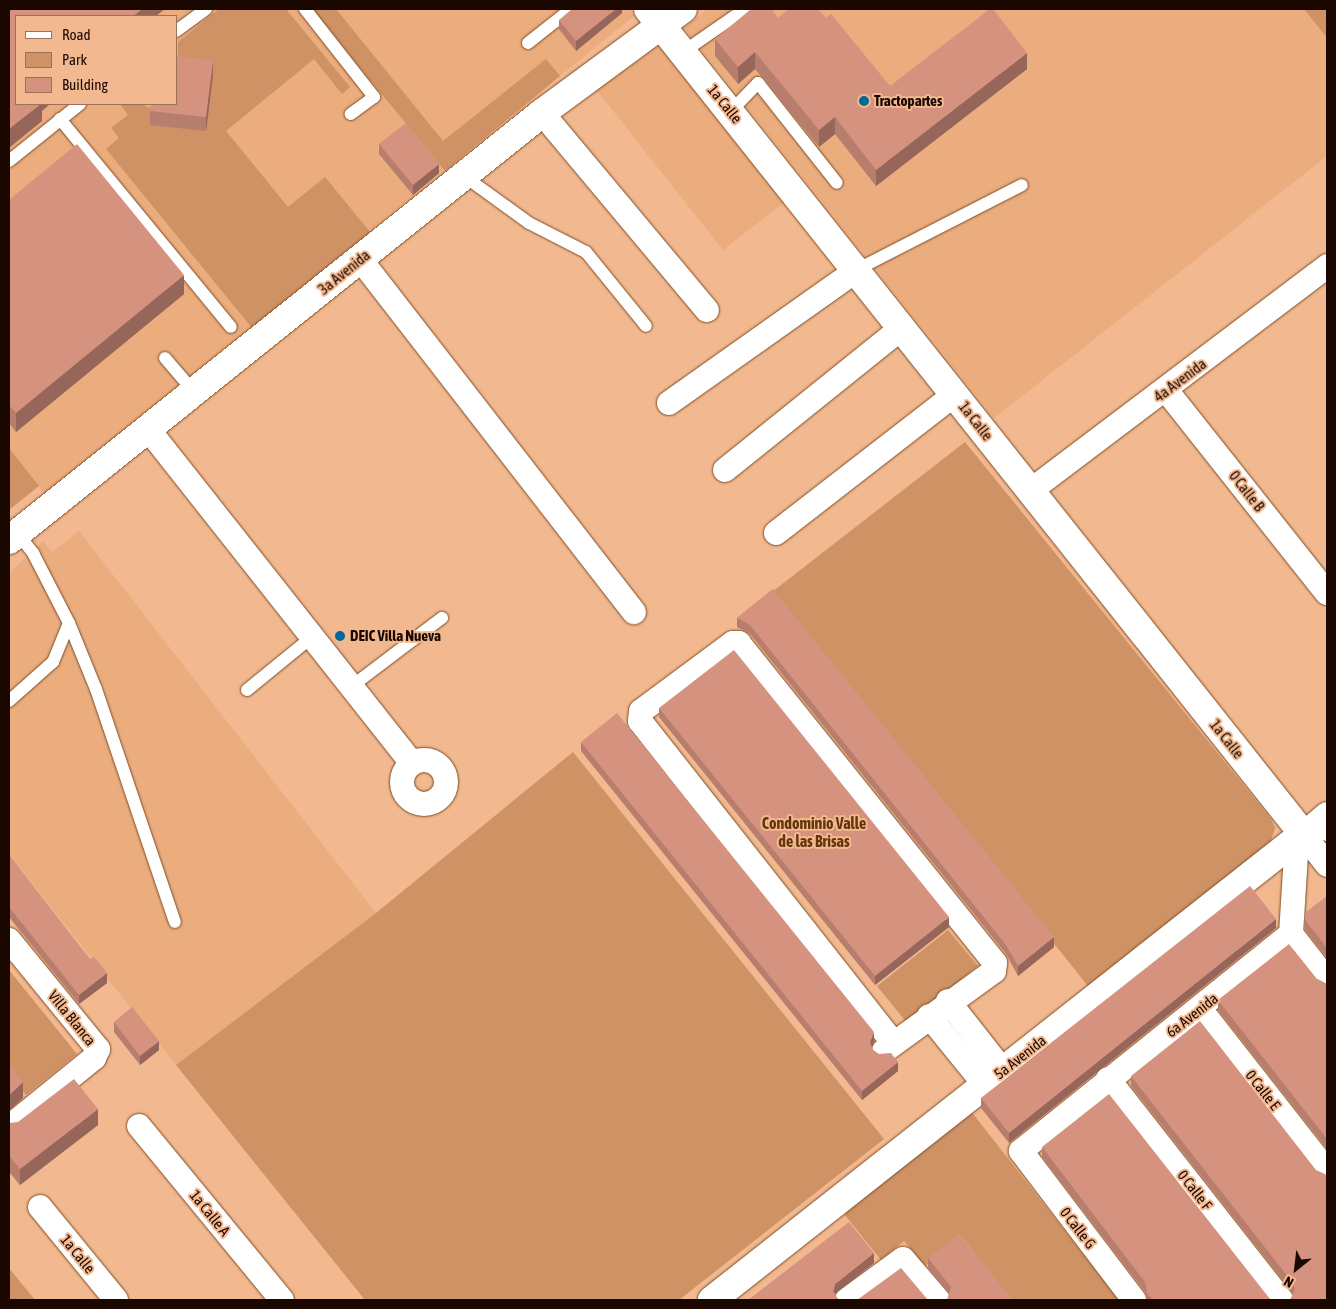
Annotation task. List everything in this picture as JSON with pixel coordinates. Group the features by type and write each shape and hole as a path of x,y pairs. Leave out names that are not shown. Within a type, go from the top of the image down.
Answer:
{"street":[{"name":"3a Avenida","path":"13,536 542,113 655,17 683,9"},
{"name":"1a Calle","path":"655,17 858,269 1030,491 1313,830"},
{"path":"542,113 707,310"},
{"path":"360,259 634,612"},
{"name":"4a Avenida","path":"1030,491 1166,390 1327,266"},
{"path":"669,403 858,269"},
{"path":"725,470 903,327"},
{"name":"0 Calle B","path":"1166,390 1327,593"},
{"path":"776,533 955,394"},
{"path":"148,429 412,762"},
{"path":"733,643 738,643 995,963 994,971 929,1016 888,1047 640,721 640,711 733,643"},
{"path":"1313,830 1327,865"},
{"path":"1313,830 1291,934 1327,980"},
{"name":"5a Avenida","path":"712,1300 1313,830"},
{"name":"6a Avenida","path":"1022,1156 1023,1148 1108,1079 1200,1009 1291,934"},
{"name":"Villa Blanca","path":"9,940 98,1049 94,1058 9,1127"},
{"path":"948,1002 994,1078"},
{"name":"0 Calle E","path":"1200,1009 1327,1171"},
{"path":"929,1016 994,1078"},
{"name":"0 Calle F","path":"1108,1079 1281,1300"},
{"name":"1a Calle A","path":"139,1126 282,1300"},
{"name":"0 Calle G","path":"1022,1156 1134,1300"},
{"name":"1a Calle","path":"40,1207 116,1300"},
{"path":"847,1300 903,1259 938,1300"}],"lane":[{"path":"178,30 206,9"},
{"path":"305,9 374,97 351,114"},
{"path":"528,43 571,9"},
{"path":"683,52 745,9"},
{"path":"731,111 758,83 837,184"},
{"path":"9,161 79,105"},
{"path":"60,119 231,326"},
{"path":"464,176 529,223 586,252 646,326"},
{"path":"858,269 1022,184"},
{"path":"164,358 194,393"},
{"path":"13,536 33,553 69,623 96,689 175,922"},
{"path":"352,686 442,618"},
{"path":"9,701 53,662 69,623"},
{"path":"247,690 312,637"}],"shaded area":[{"path":"9,9 629,9 634,16 45,494 9,448"},
{"path":"708,9 1304,9 1327,38 1327,156 994,418 684,28"},
{"path":"648,46 666,50 786,201 723,250 595,88"},
{"path":"79,531 376,913 176,1065 9,854 9,573 43,541 52,552"}],"green space":[{"path":"219,9 286,9 350,87 342,94 314,59 226,131 288,207 325,177 370,232 252,328 106,149 119,138 111,128 128,115 121,105 143,105 206,131 178,71 178,42"},
{"path":"312,9 336,9 443,141 546,59 560,76 445,171"},
{"path":"1304,9 1327,9 1327,38"},
{"path":"965,442 1271,819 1275,828 1270,844 1088,986 772,592"},
{"path":"9,448 39,486 9,510"},
{"path":"573,752 884,1139 679,1300 365,1300 176,1065 376,913"},
{"path":"948,930 978,966 907,1023 877,986"},
{"path":"9,970 77,1054 26,1095 9,1074"},
{"path":"970,1110 1119,1300 1012,1300 961,1236 925,1266 904,1241 881,1260 844,1214"},
{"path":"9,1268 35,1300 9,1300"}],"building":[{"path":"9,9 142,9 134,15 15,15 15,105 40,105 9,129"},
{"path":"572,9 616,9 576,41 559,20"},
{"path":"751,9 771,9 778,18 789,9 818,9 826,18 831,14 890,86 990,9 993,9 1027,53 876,170 835,117 819,130 755,52 738,67 715,39"},
{"path":"178,56 213,60 206,117 150,111 151,105 178,105"},
{"path":"406,123 439,164 413,185 379,144"},
{"path":"77,144 184,275 16,413 9,405 9,200"},
{"path":"773,589 1054,937 1018,966 1006,945 750,625 737,618"},
{"path":"734,650 949,917 875,976 659,708"},
{"path":"617,713 874,1032 870,1042 873,1050 879,1054 891,1053 898,1062 862,1091 581,742"},
{"path":"9,855 90,959 94,957 107,973 79,995 9,907"},
{"path":"1250,886 1276,919 1009,1133 981,1098"},
{"path":"1327,896 1327,948 1305,920 1306,912"},
{"path":"1289,944 1317,979 1327,984 1327,1139 1218,1000"},
{"path":"132,1007 159,1041 140,1056 114,1022"},
{"path":"1200,1021 1316,1170 1327,1175 1327,1300 1290,1300 1295,1289 1292,1282 1131,1076"},
{"path":"9,1063 23,1082 9,1095"},
{"path":"74,1079 98,1109 20,1169 9,1156 9,1123 18,1122"},
{"path":"1109,1094 1270,1299 1273,1300 1153,1300 1147,1293 1145,1282 1042,1147"},
{"path":"849,1222 874,1253 835,1284 833,1292 839,1300 748,1300"},
{"path":"959,1234 1013,1300 947,1300 951,1287 928,1258"},
{"path":"901,1268 928,1300 857,1300"}],"place":[{"name":"Tractopartes","path":"864,101"},
{"name":"DEIC Villa Nueva","path":"340,636"}],"district":[{"name":"Condominio Valle de las Brisas","path":"814,832"}]}
